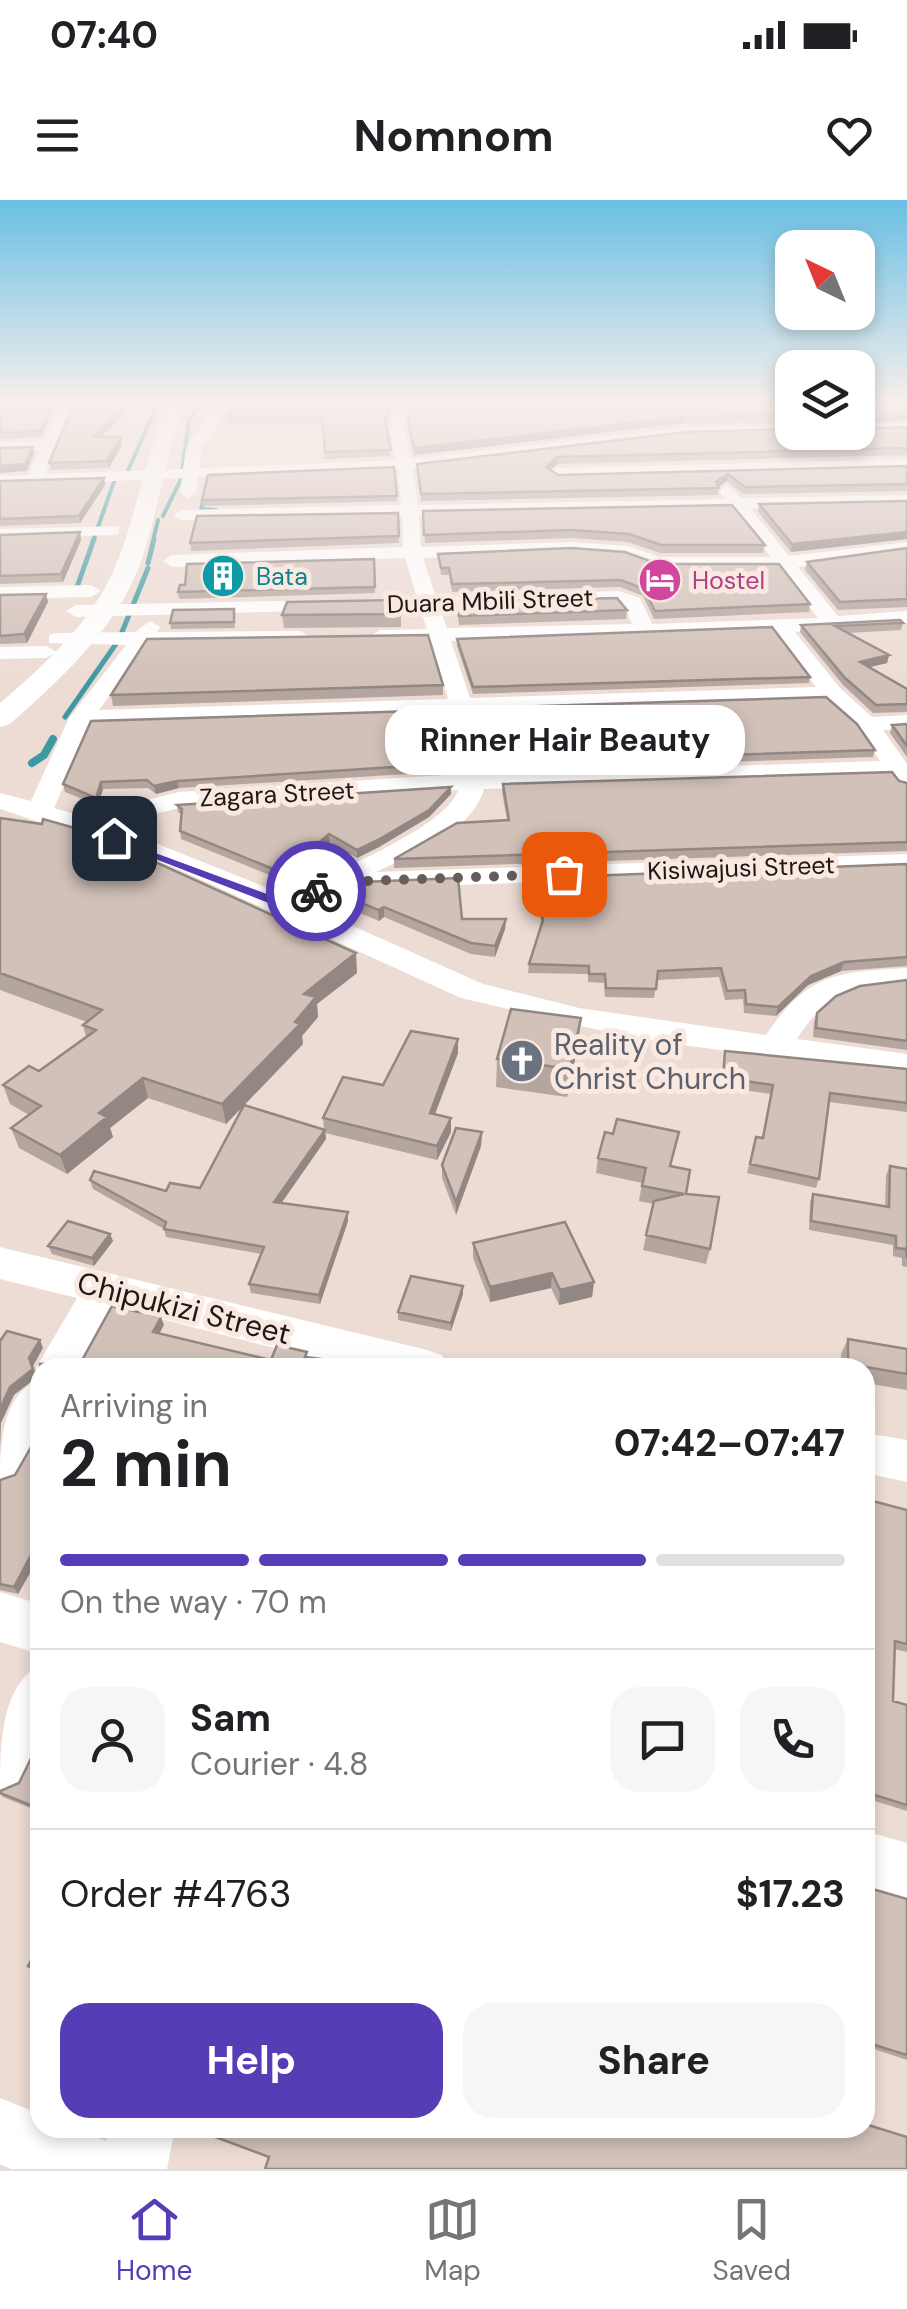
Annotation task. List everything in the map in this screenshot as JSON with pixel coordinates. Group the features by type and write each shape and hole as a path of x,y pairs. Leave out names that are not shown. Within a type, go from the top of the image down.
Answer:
{"main road":[{"path":"104,598 113,530 133,495"},
{"path":"0,718 82,639 104,598 138,495"},
{"path":"0,692 51,645 76,612 104,598"}],"street":[{"path":"39,812 81,718 142,639 164,586 188,495"},
{"path":"283,904 336,882 448,819 468,800 474,783 460,704 442,636 412,553 411,495"},
{"path":"570,495 596,527 657,562 783,562 907,547"},
{"path":"731,495 831,621"},
{"path":"164,586 738,505 907,500"},
{"path":"182,515 413,508 596,527"},
{"path":"0,534 113,530"},
{"name":"Duara Mbili Street","path":"0,593 104,598 164,586 351,606"},
{"name":"Duara Mbili Street","path":"389,604 624,598 633,602 644,629"},
{"path":"362,637 780,627 907,617"},
{"path":"780,627 832,693 866,724 902,774"},
{"path":"0,653 82,639 322,637"},
{"path":"81,718 832,693"},
{"path":"866,724 907,722"},
{"name":"Zagara Street","path":"80,825 179,800 474,783 902,774"},
{"path":"0,801 80,825 283,904 417,970 474,992 651,1030 778,1044 907,1065"},
{"name":"Kisiwajusi Street","path":"336,882 907,862"},
{"path":"778,1044 820,988 835,981 907,977"},
{"name":"Chipukizi Street","path":"0,1263 386,1358"},
{"path":"64,1358 104,1288"},
{"path":"0,1466 30,1415"},
{"path":"875,1454 907,1461"},
{"path":"0,1616 30,1626"},
{"path":"0,1766 30,1710"},
{"path":"875,1863 907,1872"},
{"path":"0,2131 92,2169"},
{"path":"133,2169 140,2138"}],"building":[{"path":"0,495 93,495 79,516 0,519"},
{"path":"203,495 397,496 202,500"},
{"path":"907,501 907,532 792,544 759,504"},
{"path":"732,505 765,545 661,545 629,534 571,530 424,535 423,511"},
{"path":"398,513 399,536 190,543 197,516"},
{"path":"80,532 61,574 0,576 0,535"},
{"path":"571,548 625,552 658,564 779,564 810,604 655,611 644,589 621,580 452,584 449,568 441,568 438,554"},
{"path":"907,548 907,599 840,602 807,562"},
{"path":"374,559 375,587 178,592 180,585 185,585 187,564"},
{"path":"46,594 24,634 0,636 0,595"},
{"path":"617,598 627,610 459,616 456,602"},
{"path":"398,600 401,614 282,615 287,602"},
{"path":"234,609 234,622 170,623 173,610"},
{"path":"900,620 903,623 835,626 889,655 860,662 907,689 907,704 876,705 845,678 801,625"},
{"path":"772,627 810,677 473,687 457,639"},
{"path":"428,635 443,685 111,695 147,639"},
{"path":"826,697 857,724 875,750 488,763 479,708"},
{"path":"448,710 456,763 177,781 154,786 147,780 101,782 96,798 63,784 91,721"},
{"path":"907,724 907,746 892,725"},
{"path":"892,772 899,781 907,783 907,842 394,859 457,823 509,820 503,784"},
{"path":"451,787 429,810 378,840 357,850 329,834 283,873 180,831 182,809 177,805"},
{"path":"0,818 42,824 43,819 89,832 356,953 304,994 316,997 295,1022 300,1024 222,1104 143,1078 99,1113 107,1117 60,1155 11,1128 41,1106 3,1085 29,1066 39,1071 96,1030 83,1025 102,1010 0,973"},
{"path":"907,864 907,957 844,962 811,976 778,1007 746,1004 745,990 727,991 721,968 658,971 656,989 606,988 605,974 589,974 589,966 529,964 543,920 534,878"},
{"path":"458,878 462,919 506,919 495,946 471,943 384,907 378,910 347,897 362,882"},
{"path":"907,980 907,1041 816,1028 817,1013 836,996 860,986"},
{"path":"511,1009 581,1018 570,1069 497,1059"},
{"path":"411,1031 458,1039 430,1113 451,1118 437,1146 323,1118 343,1077 383,1085"},
{"path":"725,1051 907,1069 907,1103 830,1093 819,1179 750,1164 756,1137 763,1138 773,1085 723,1078"},
{"path":"244,1105 325,1130 274,1202 348,1212 319,1295 249,1284 264,1247 164,1229 166,1222 90,1180 94,1171 166,1191 170,1183 200,1188"},
{"path":"617,1119 679,1132 670,1166 690,1170 686,1194 719,1197 710,1249 646,1235 654,1201 684,1194 642,1186 646,1168 598,1158 605,1132 613,1134"},
{"path":"456,1128 482,1132 456,1202 442,1165"},
{"path":"890,1166 907,1169 907,1258 906,1249 896,1248 896,1236 811,1221 813,1194 889,1207"},
{"path":"68,1221 110,1234 92,1258 48,1246"},
{"path":"565,1222 594,1282 560,1290 552,1273 490,1287 473,1243"},
{"path":"411,1276 463,1286 451,1323 398,1312"},
{"path":"112,1306 161,1317 153,1332 263,1358 83,1358"},
{"path":"7,1331 40,1340 29,1358 30,1371 10,1387 0,1409 0,1341"},
{"path":"848,1339 907,1349 907,1374 875,1369 875,1358 848,1358"},
{"path":"277,1345 307,1352 305,1357 313,1358 272,1358"},
{"path":"30,1449 30,1557 14,1587 0,1584 0,1480 15,1475"},
{"path":"875,1502 907,1510 907,1644 895,1641 893,1701 907,1705 907,1805 875,1795"},
{"path":"30,1760 30,1805 0,1793 19,1783"},
{"path":"875,1890 907,1899 907,2055 875,2045"},
{"path":"875,2127 907,2137 907,2169 265,2169 269,2157 218,2138 875,2138"}],"waterway":[{"path":"93,541 109,495"},
{"path":"163,516 173,495"},
{"path":"205,495 201,509 216,510"},
{"path":"153,541 158,520"},
{"path":"77,587 94,539"},
{"path":"148,563 154,539"},
{"path":"120,637 148,568"},
{"path":"65,717 118,641"},
{"path":"32,763 44,755 53,739"}],"way so far":[{"path":"316,891 336,882 564,874"}],"place":[{"name":"Bata","path":"223,576"},
{"name":"Hostel","path":"660,580"},
{"name":"Rinner Hair Beauty","path":"564,874"},
{"name":"Reality of Christ Church","path":"522,1061"}],"route":[{"path":"114,838 283,904 316,891"}]}
